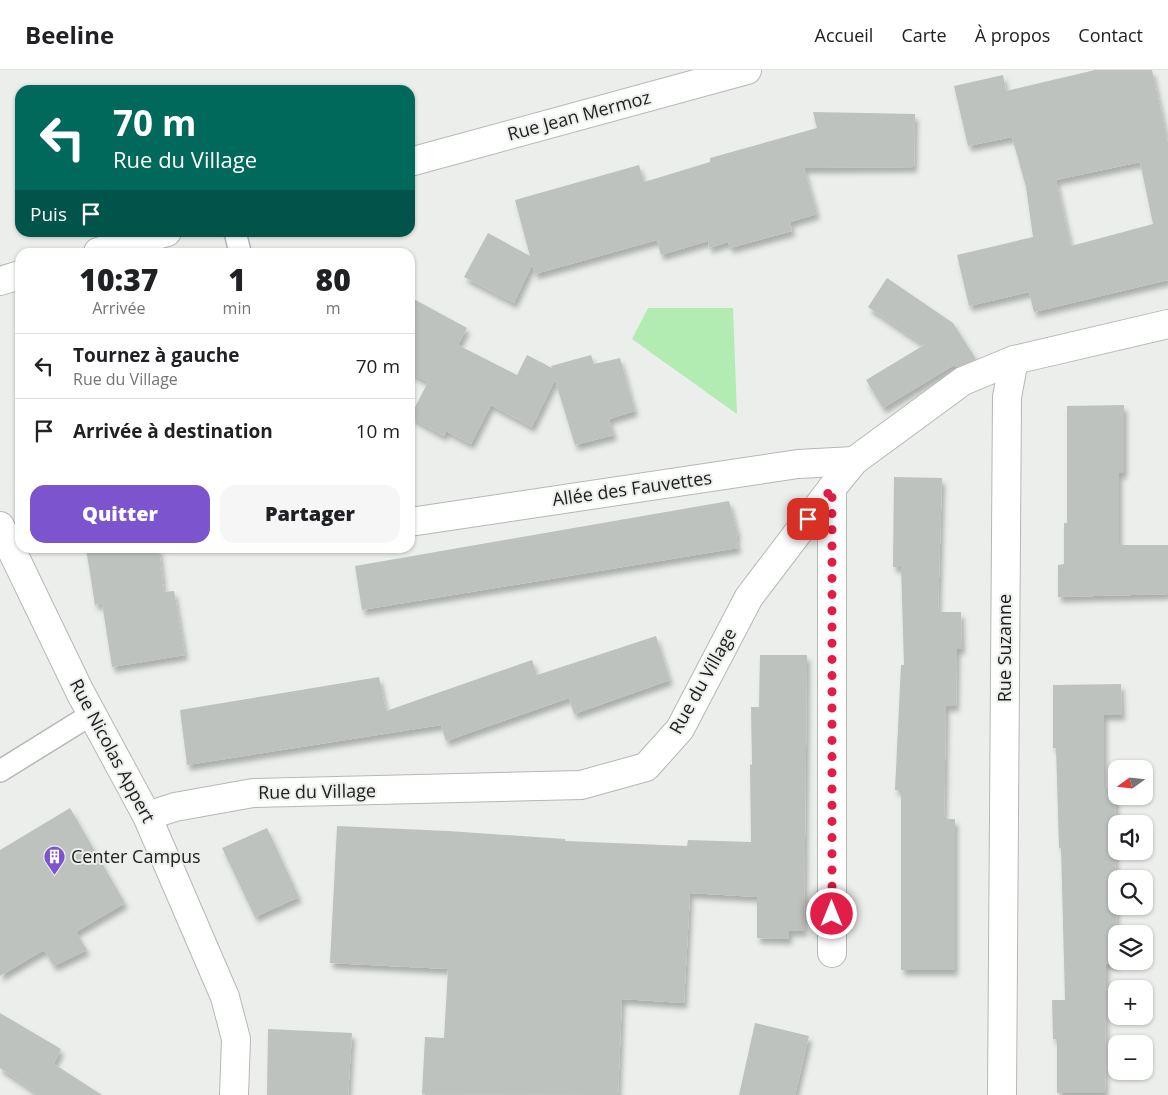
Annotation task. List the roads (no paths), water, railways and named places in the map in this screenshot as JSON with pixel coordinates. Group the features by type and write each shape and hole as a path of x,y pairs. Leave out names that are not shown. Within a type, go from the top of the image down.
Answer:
{"street":[{"name":"Rue Jean Mermoz","path":"415,161 747,70"},
{"path":"112,248 150,237"},
{"path":"0,281 15,276"},
{"path":"1014,360 1168,324"},
{"name":"Rue du Village","path":"147,816 175,808 253,793 582,785 646,767 680,728 750,597 854,461 964,381 1014,360"},
{"name":"Rue Suzanne","path":"1002,1095 1007,397 1014,360"},
{"name":"Allée des Fauvettes","path":"415,521 798,464 854,461"},
{"path":"832,488 832,953"},
{"name":"Rue Nicolas Appert","path":"0,526 92,714 147,816 224,996 236,1039 234,1095"}],"lane":[{"path":"0,771 92,714"}],"place":[{"name":"Center Campus","path":"55,876"}]}
